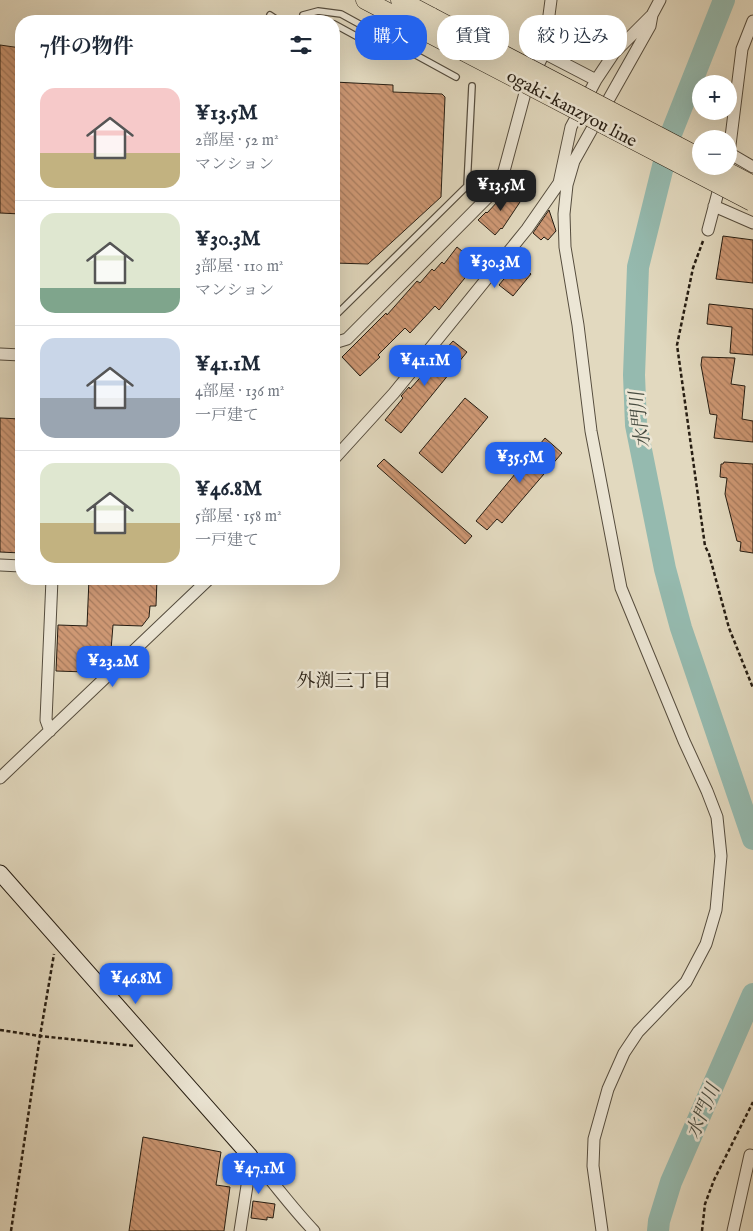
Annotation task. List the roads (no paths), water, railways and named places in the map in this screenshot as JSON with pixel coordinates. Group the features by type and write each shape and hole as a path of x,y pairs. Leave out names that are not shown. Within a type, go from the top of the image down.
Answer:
{"main road":[{"name":"ogaki-kanzyou line","path":"365,0 429,24 692,154"},
{"name":"ogaki-kanzyou line","path":"400,0 429,24 753,202"},
{"path":"733,175 753,186"}],"street":[{"path":"549,15 551,0"},
{"path":"602,1231 593,1157 594,1140 608,1089 624,1053 638,1032 686,982 706,944 716,910 721,856 717,817 621,588 592,431 578,325 565,247 563,184 571,127 596,80 614,53 652,15 660,0"},
{"path":"340,452 406,378 563,184 650,26 652,15"},
{"path":"732,130 742,49 753,21"},
{"path":"340,341 347,339 494,191 504,171 525,93 541,60"},
{"path":"556,60 596,80"},
{"path":"737,158 753,167"},
{"path":"708,230 723,175"},
{"path":"714,206 753,223"},
{"path":"0,354 15,355"},
{"path":"0,565 15,566"},
{"path":"50,730 46,720 52,585"},
{"path":"2,773 203,585"},
{"path":"0,873 273,1181 296,1212 314,1231"},
{"path":"733,1231 750,1155 753,1156"},
{"path":"240,1231 250,1156"}],"lane":[{"path":"303,15 318,11 341,14 456,77"},
{"path":"340,27 355,35"},
{"path":"340,311 467,186 472,86"}],"waterway":[{"name":"水門川","path":"724,0 671,134 638,267 634,375 636,425 665,569 681,628 753,839"},
{"name":"水門川","path":"658,1231 659,1221 671,1182 753,994"}],"district":[{"name":"外渕三丁目","path":"344,680"}]}
